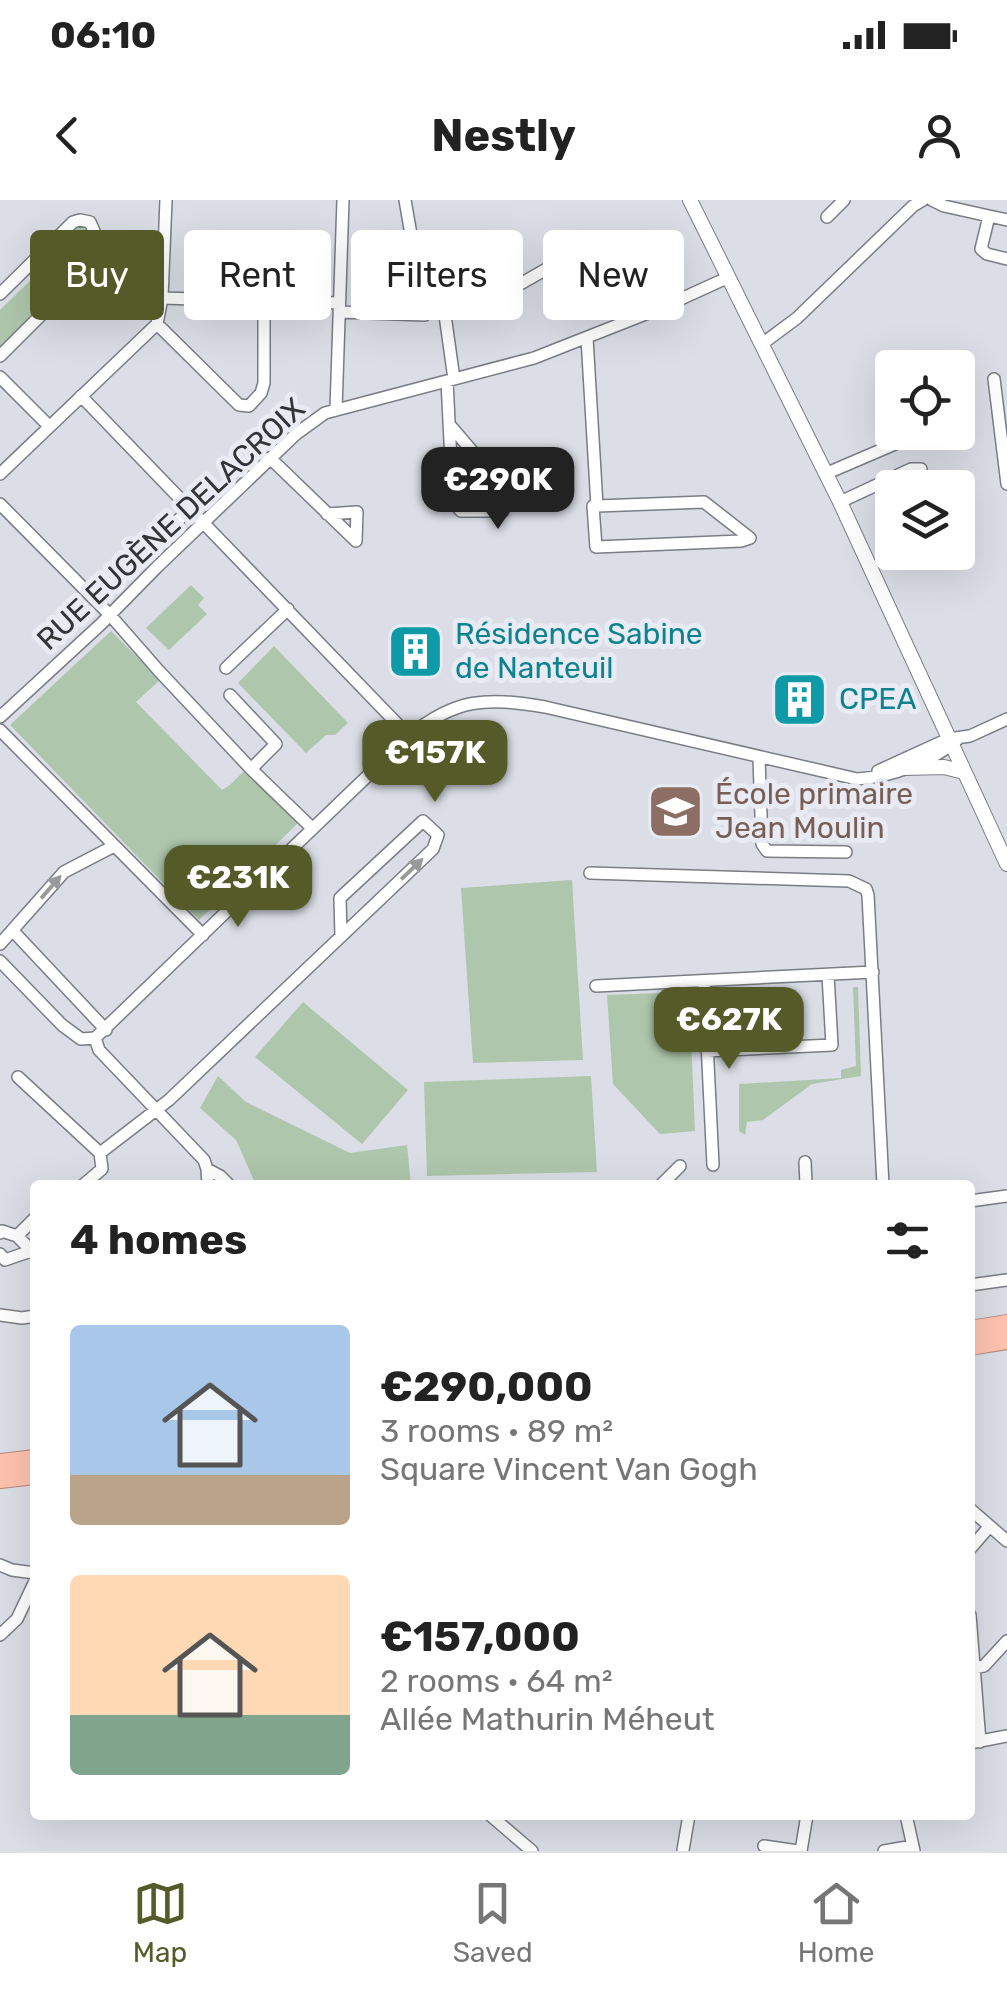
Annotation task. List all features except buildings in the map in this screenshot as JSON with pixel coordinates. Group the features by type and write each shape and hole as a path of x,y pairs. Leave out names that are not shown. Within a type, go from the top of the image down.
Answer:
{"highway":[{"path":"975,1329 1007,1324"},
{"path":"975,1345 1007,1340"},
{"path":"0,1487 11,1469"}],"street":[{"path":"164,249 166,200"},
{"path":"336,409 343,200"},
{"path":"331,307 425,316 405,200"},
{"path":"690,200 840,502 1007,864"},
{"path":"827,217 844,200"},
{"path":"762,344 797,318 923,200"},
{"path":"932,200 1007,220"},
{"path":"989,216 981,249 1007,258"},
{"path":"0,294 72,222 90,222 94,231 94,262 0,356"},
{"path":"449,424 501,485 505,502 502,511 461,512 453,502 449,424 450,380 445,315 475,304 493,288 522,283 543,271"},
{"name":"RUE EUGÈNE DELACROIX","path":"0,717 270,458 326,413 534,358 729,277"},
{"path":"0,474 158,320"},
{"path":"157,324 239,405 249,406 262,393 264,383 264,320"},
{"path":"587,338 597,506"},
{"path":"0,376 48,426"},
{"path":"994,379 1002,405 1007,484"},
{"path":"81,396 409,736"},
{"path":"825,474 881,450"},
{"path":"270,458 328,514"},
{"path":"840,502 911,469 921,469"},
{"path":"704,502 750,538 741,542 596,548 593,506 597,506 704,502"},
{"path":"0,504 312,828"},
{"path":"95,600 190,509"},
{"path":"226,668 288,609"},
{"path":"230,695 276,744 252,768"},
{"path":"0,961 62,1025 81,1038 95,1038 409,736 457,706 511,701 857,779 904,768 952,741"},
{"path":"867,778 1007,719"},
{"path":"0,730 203,935"},
{"path":"760,758 762,844 767,850 846,852"},
{"path":"904,768 944,767 964,772"},
{"path":"100,1153 169,1100 433,849 438,835 422,821 340,898 341,936"},
{"path":"0,944 64,872 114,846"},
{"path":"590,873 849,882 866,889 882,1180"},
{"path":"13,931 106,1030"},
{"path":"596,986 872,972"},
{"path":"707,1051 832,1045 828,974"},
{"path":"704,980 714,1165"},
{"path":"95,1038 99,1050 204,1160 208,1180"},
{"path":"18,1077 100,1153 102,1169 90,1180"},
{"path":"804,1162 806,1180"},
{"path":"665,1180 680,1166"},
{"path":"208,1170 224,1180"},
{"path":"975,1200 1007,1196"},
{"path":"17,1236 30,1223"},
{"path":"0,1234 17,1236 30,1249"},
{"path":"0,1254 5,1260 30,1253"},
{"path":"975,1284 1007,1280"},
{"path":"0,1315 30,1317"},
{"path":"975,1514 1007,1541"},
{"path":"975,1543 989,1527"},
{"path":"0,1565 30,1572"},
{"path":"2,1630 17,1619 30,1592"},
{"path":"975,1668 984,1666 1007,1642"},
{"path":"975,1743 1007,1736"},
{"path":"496,1820 532,1851"},
{"path":"683,1850 688,1820"},
{"path":"764,1846 799,1851 806,1820"},
{"path":"884,1851 913,1849 907,1820"}],"green space":[{"path":"77,224 90,230 70,230"},
{"path":"30,281 31,320 0,351 0,310"},
{"path":"191,585 204,598 198,605 207,614 169,650 146,628"},
{"path":"111,631 160,680 136,702 222,790 246,769 299,822 199,920 10,725"},
{"path":"274,646 348,723 335,735 326,735 306,753 238,683"},
{"path":"572,880 583,1060 473,1063 461,888"},
{"path":"853,987 858,987 861,1076 812,1084 763,1120 747,1122 745,1135 739,1131 739,1084 841,1078 841,1070 856,1066"},
{"path":"689,992 695,1131 660,1134 613,1084 607,995"},
{"path":"303,1002 408,1090 362,1144 255,1057"},
{"path":"218,1076 246,1102 350,1153 407,1145 410,1180 254,1180 236,1140 200,1108"},
{"path":"591,1076 597,1172 427,1176 424,1082"}],"place":[{"name":"Résidence Sabine de Nanteuil","path":"416,651"},
{"name":"CPEA","path":"800,699"},
{"name":"École primaire Jean Moulin","path":"676,811"}]}
